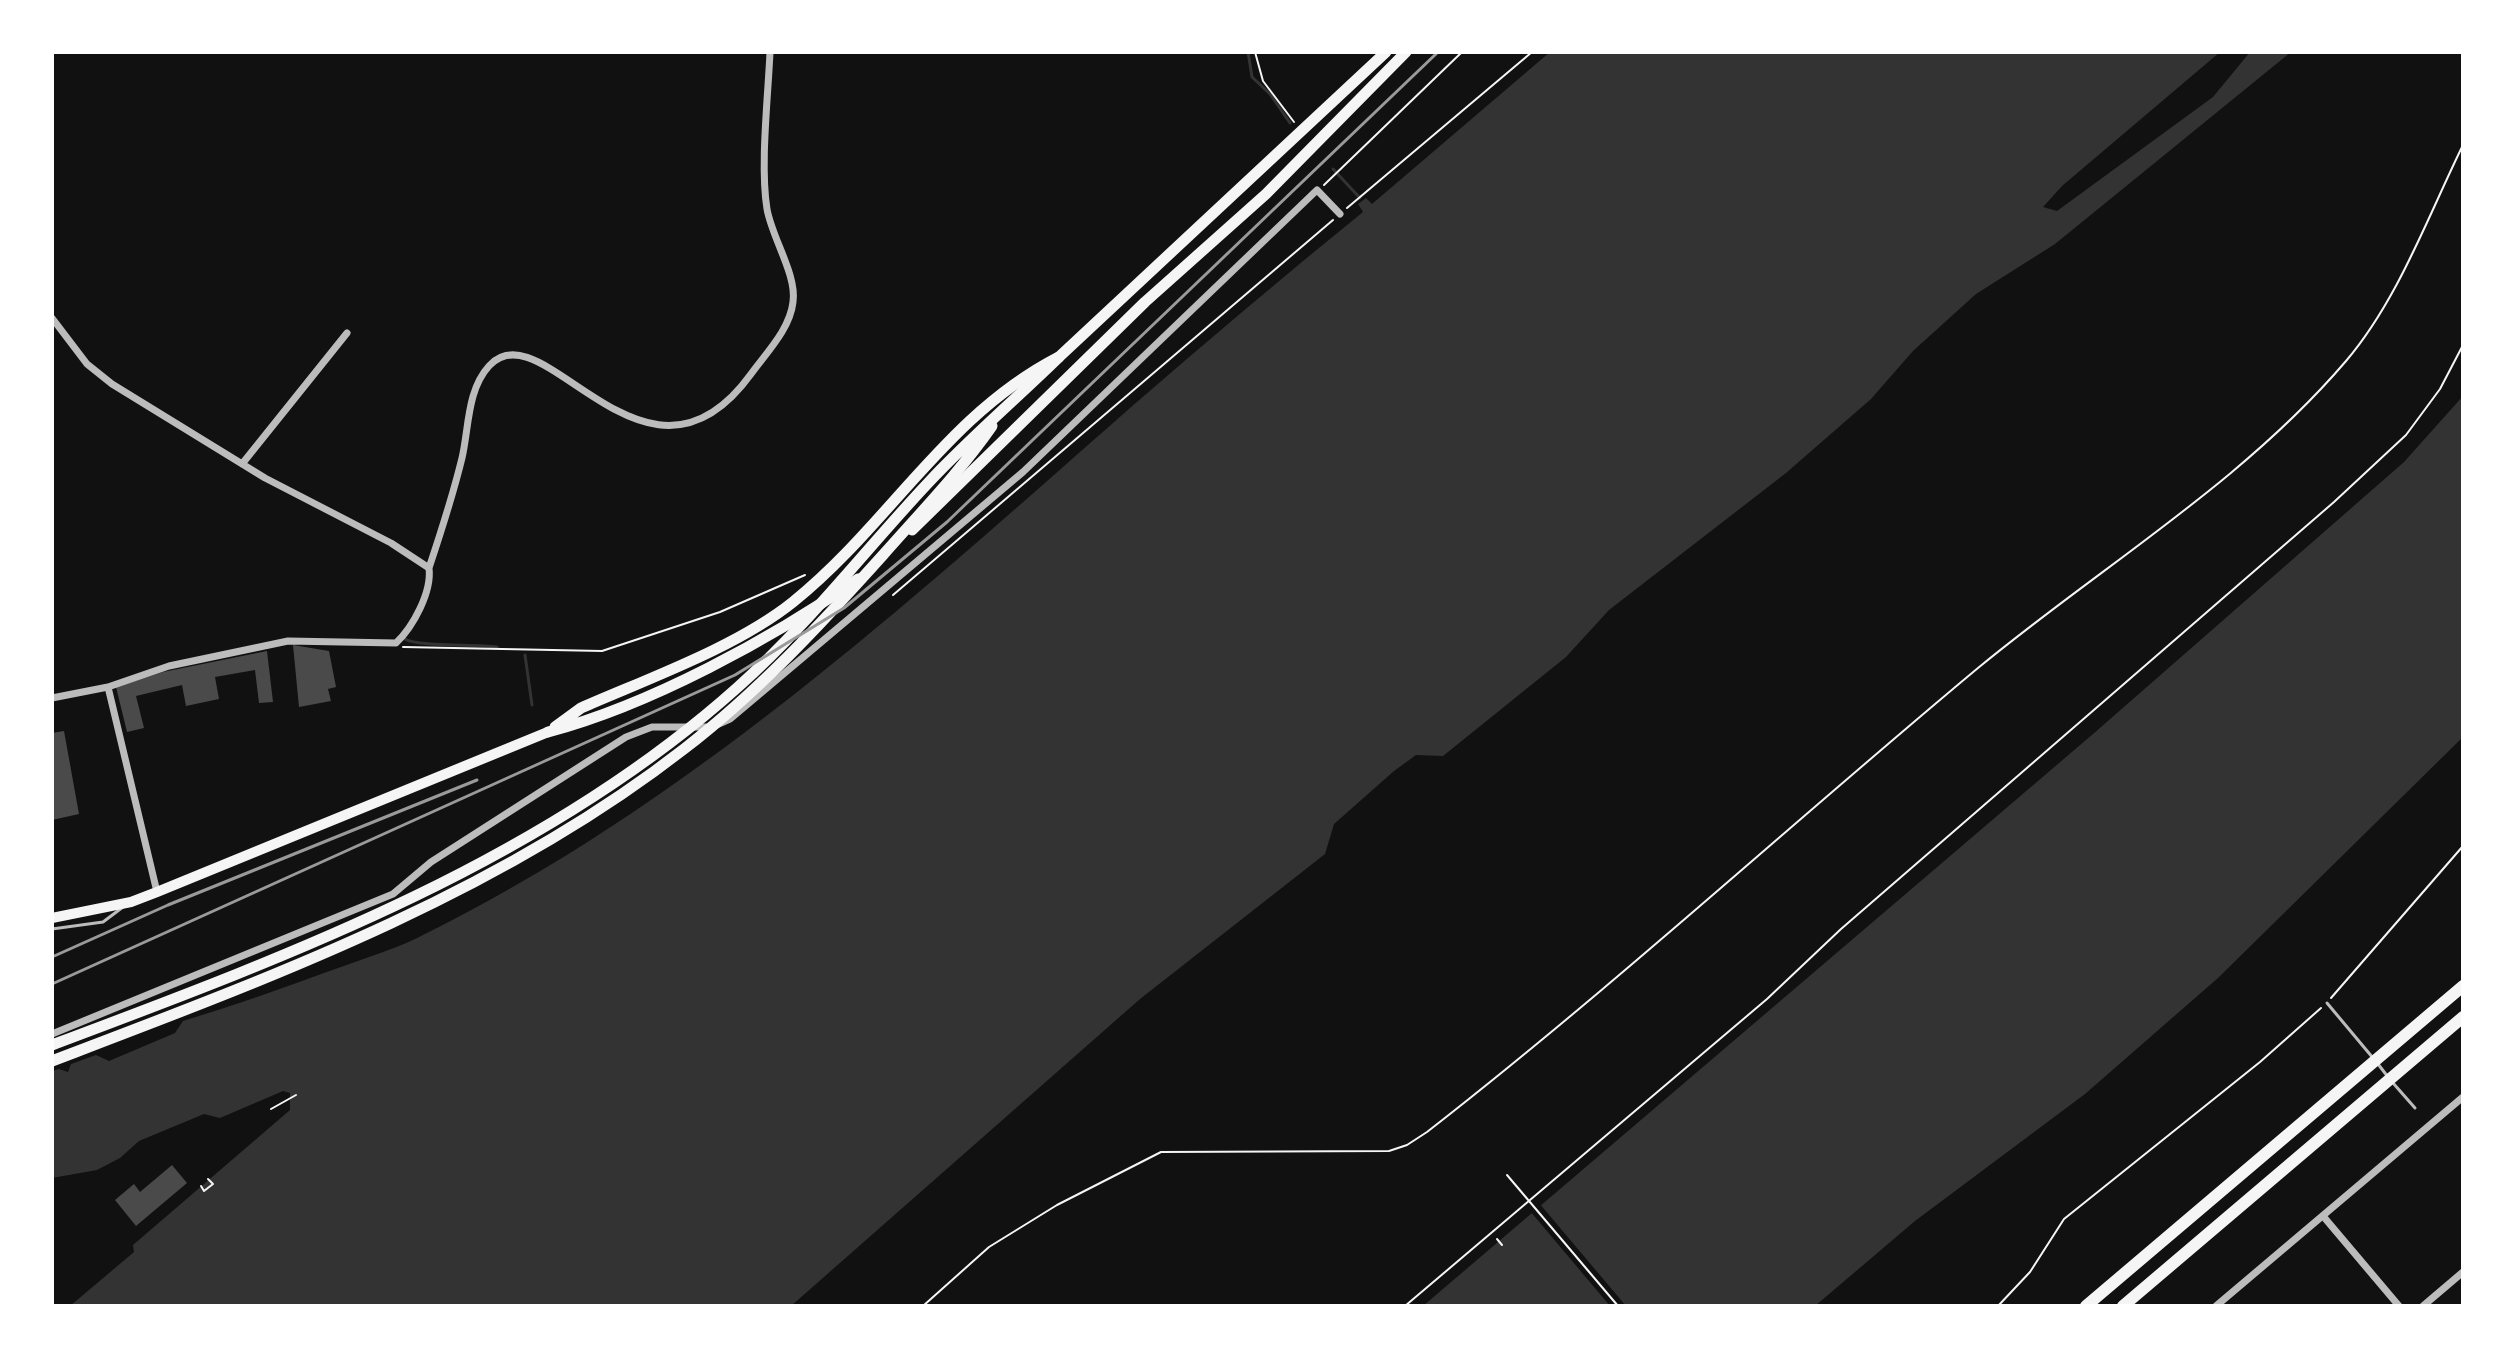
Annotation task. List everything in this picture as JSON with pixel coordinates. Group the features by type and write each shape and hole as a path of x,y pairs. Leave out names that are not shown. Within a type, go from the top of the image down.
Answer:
{"highway":[{"path":"2086,1306 2463,986"},
{"path":"2123,1306 2463,1017"}],"main road":[{"path":"52,1045 368,918 528,836 602,790 738,687 809,616 956,452 1386,52"},
{"path":"52,918 131,902 548,732 585,722 685,678 816,608 874,567 1124,323 1266,194 1406,52"},
{"path":"548,732 581,708 763,623 792,603 836,564 915,475 988,402 1025,374 1059,357"},
{"path":"52,1061 250,983 409,915 512,861 627,789 683,750 786,660 937,494 1002,412"}],"street":[{"path":"52,698 108,687 169,666 288,641 396,643 412,624 428,582 429,568 462,457 472,399 490,364 510,356 535,358 625,417 654,425 679,424 704,418 723,404 746,380 779,336 791,312 794,295 775,242 767,207 770,52"},
{"path":"52,1034 393,894 431,862 580,763 626,737 652,727 720,725 1023,472 1317,190 1340,214"},
{"path":"52,318 98,374 242,464 391,543 429,568"},
{"path":"242,464 347,333"},
{"path":"108,687 157,892"},
{"path":"2216,1306 2463,1097"},
{"path":"2323,1216 2399,1306"},
{"path":"2423,1306 2463,1272"}],"lane":[{"path":"52,929 103,922 131,902"},
{"path":"2327,1003 2415,1108"}],"path":[{"path":"1255,52 1263,81 1294,122"},
{"path":"1332,178 1462,52"},
{"path":"956,543 1532,52"},
{"path":"923,1306 989,1247 1057,1205 1161,1152 1389,1151 1407,1145 1427,1132 1645,956 1979,667 2213,486 2316,395 2376,320 2463,145"},
{"path":"1405,1306 1767,999 1851,920 2334,502 2406,435 2440,389 2463,345"},
{"path":"396,643 409,650 454,646 507,652 602,651 720,612 810,573 788,591"},
{"path":"1998,1306 2030,1272 2064,1219 2200,1112 2327,1003 2463,846"},
{"path":"271,1109 296,1095"},
{"path":"1507,1175 1618,1306"},
{"path":"201,1186 204,1191 213,1184 208,1179"},
{"path":"1497,1239 1502,1245"}],"shaded area":[{"path":"1550,52 2220,52 2062,186 2043,207 2057,211 2213,97 2250,52 2291,52 2055,244 1976,294 1913,351 1871,399 1786,473 1609,610 1566,657 1443,756 1416,755 1394,771 1334,824 1325,854 1140,999 791,1306 70,1306 134,1252 133,1245 290,1110 290,1093 283,1091 220,1118 204,1114 139,1141 120,1158 97,1170 52,1178 52,1071 59,1069 68,1072 71,1064 96,1055 109,1061 175,1033 183,1021 406,943 514,887 609,828 701,765 877,628 1187,359 1363,212 1358,204 1366,198 1372,204"},
{"path":"2463,396 2463,737 2218,978 2085,1094 1915,1221 1815,1306 1423,1306 2093,734 2404,462"}],"pier":[{"path":"1539,1203 1626,1306 1610,1306 1530,1211"}],"building":[{"path":"293,645 329,651 336,687 328,689 331,701 299,707"},
{"path":"267,651 273,702 259,703 255,670 215,677 219,699 186,706 182,685 136,696 144,728 127,732 116,687 163,672"},
{"path":"64,731 79,814 52,820 52,733"},
{"path":"172,1165 187,1183 136,1226 115,1200 134,1184 140,1192"}],"waterway":[{"path":"1248,52 1252,77 1270,94 1290,123"},
{"path":"1333,169 1360,198"},
{"path":"405,639 422,643 497,647"},
{"path":"525,655 532,705"}],"railway":[{"path":"52,984 735,675 844,608 947,522 1438,52"},
{"path":"52,957 168,905 477,780"}]}
